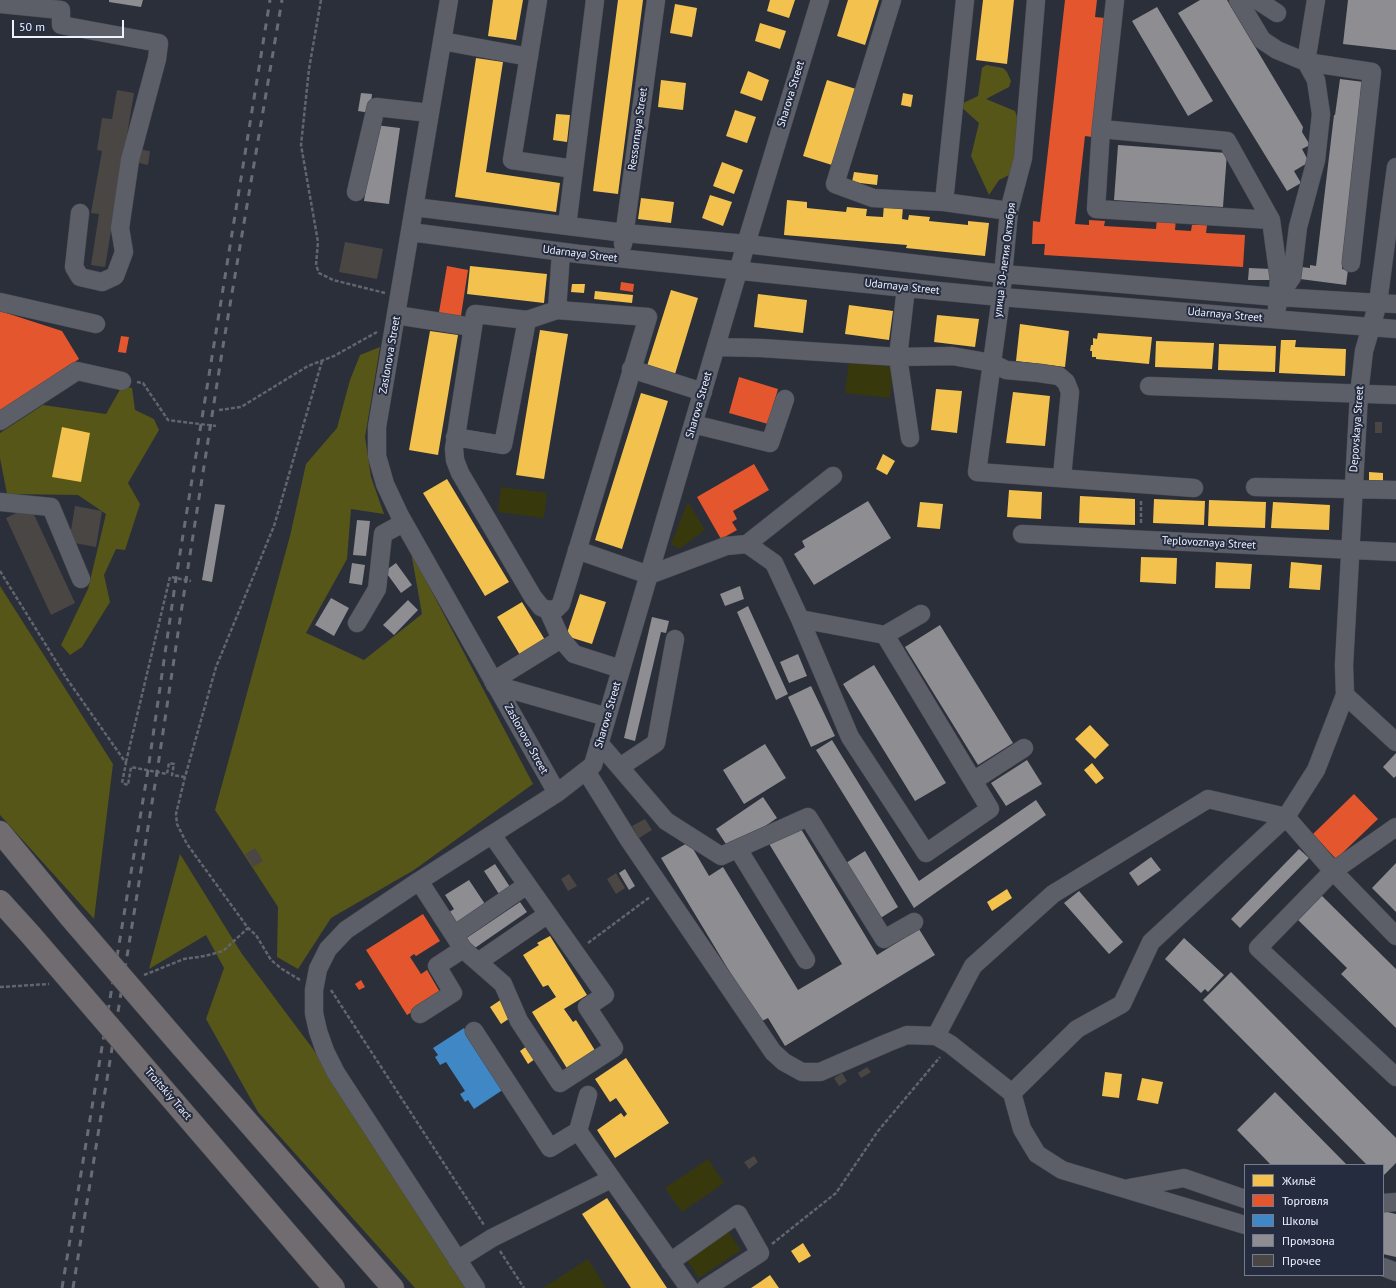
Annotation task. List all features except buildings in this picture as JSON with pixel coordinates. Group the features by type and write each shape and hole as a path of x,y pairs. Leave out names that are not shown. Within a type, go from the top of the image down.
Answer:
{"main road":[{"path":"0,832 182,1047 393,1288"},
{"name":"Troitskiy Tract","path":"0,901 334,1288"}],"street":[{"name":"Zaslonova Street","path":"449,0 378,427 377,456 385,484 403,523 556,793"},
{"path":"538,0 512,160 574,169"},
{"path":"567,226 595,0"},
{"name":"Ressornaya Street","path":"621,259 656,0"},
{"name":"Sharova Street","path":"476,1288 336,1073 325,1051 314,1013 315,985 318,968 328,948 346,930 556,793 593,766 738,270 820,0"},
{"path":"892,0 835,184 873,198 944,202 1009,211"},
{"path":"944,202 965,0"},
{"name":"улица 30-летия Октября","path":"1036,0 1022,158 1009,211 1001,297 978,472 1062,477"},
{"path":"1115,0 1102,129 1096,209 1272,220"},
{"path":"1238,0 1262,40 1277,50 1306,62 1372,72 1351,263"},
{"path":"1257,0 1277,13"},
{"path":"1278,297 1292,277 1298,227 1316,160 1321,114 1316,80 1306,62 1316,0"},
{"path":"0,4 61,10 61,25 159,43 157,59 130,160 120,228 124,252 114,276 102,282 80,277 74,267 80,213"},
{"path":"442,40 529,57"},
{"path":"356,192 376,107 430,113"},
{"path":"1102,129 1227,141 1272,220 1279,279 1276,320"},
{"name":"Depovskaya Street","path":"1345,695 1344,666 1359,394 1364,351 1378,303 1396,167"},
{"name":"Udarnaya Street","path":"414,207 624,233 746,244 1003,274 1278,297 1396,304"},
{"name":"Udarnaya Street","path":"410,232 621,259 906,288 1396,329"},
{"path":"557,310 561,252"},
{"path":"906,288 898,357 910,438"},
{"path":"0,302 96,324"},
{"path":"557,310 648,317 561,604 556,609 548,610 541,607 533,597 460,473 455,460 454,449 475,314 527,320 557,310"},
{"path":"455,437 503,445 527,320"},
{"path":"395,321 472,327"},
{"path":"716,347 760,348 898,357 952,356 992,363 1006,370 1059,376 1066,382 1070,392 1062,477 1194,488"},
{"path":"631,370 703,392"},
{"path":"0,421 77,371 122,381"},
{"path":"1149,386 1396,395"},
{"path":"693,424 770,443 785,399"},
{"path":"577,550 649,575 726,546 747,544 833,476"},
{"path":"1255,487 1396,490"},
{"path":"0,502 51,506 82,579"},
{"path":"357,622 377,589 383,534 403,523"},
{"name":"Teplovoznaya Street","path":"1022,534 1396,552"},
{"path":"747,544 774,563 800,619 850,737 926,853 990,809 885,635"},
{"path":"548,610 561,639 574,654 621,669"},
{"path":"800,619 885,635 921,614"},
{"path":"494,683 561,639"},
{"path":"620,767 656,743 675,639"},
{"name":"Zaslonova Street","path":"494,683 607,717"},
{"path":"1012,1093 1077,1029 1122,1004 1151,942 1286,817 1316,770 1345,695 1396,742"},
{"path":"599,743 666,822 721,856 808,817 884,939 914,922"},
{"path":"973,781 1024,748"},
{"path":"586,771 629,840 773,1052 784,1062 802,1072 820,1072 887,1043 908,1036 943,1040 1012,1093 1022,1129 1038,1154 1062,1170 1244,1225"},
{"path":"943,1040 973,966 1053,894 1208,799 1286,817 1333,871 1396,936"},
{"path":"1396,827 1333,871 1258,948 1396,1077"},
{"path":"419,881 459,942 478,962 503,984 518,1021 560,1083 614,1048 587,1007 605,995 492,835"},
{"path":"738,849 806,960"},
{"path":"420,1014 453,993 437,966 459,942 527,885"},
{"path":"478,962 548,914"},
{"path":"474,1031 550,1148 578,1131 588,1095"},
{"path":"578,1131 689,1288"},
{"path":"1125,1189 1184,1178 1244,1199"},
{"path":"457,1260 492,1238 611,1179"},
{"path":"1384,1203 1396,1202"},
{"path":"670,1262 738,1214 760,1253 706,1288"},
{"path":"1384,1267 1396,1272"}],"path":[{"path":"321,0 309,69 301,145 318,242 316,265 319,273 333,280 399,296"},
{"path":"219,410 241,407 308,366 334,356 395,321"},
{"path":"322,361 274,526 216,667 185,777 176,814 177,824 187,844 248,928 256,935 271,960 297,979 329,988 524,1288"},
{"path":"122,381 143,383 168,420 216,426"},
{"path":"1140,540 1142,484"},
{"path":"0,571 67,679 126,763"},
{"path":"185,777 172,775 174,764 169,763 167,774 131,767 128,784 122,783 170,577 191,581"},
{"path":"575,953 662,888"},
{"path":"760,1253 836,1193 943,1040"}],"shaded area":[{"path":"986,65 1003,68 1007,72 1011,81 1009,87 986,99 1015,111 1020,126 1017,171 999,180 989,195 971,156 979,123 959,105 978,96 982,68"},
{"path":"380,347 365,437 371,477 384,514 351,509 347,559 306,633 364,660 422,614 411,552 533,784 414,870 331,918 298,969 277,957 278,907 215,810 290,536 306,464 337,428 350,380 360,355"},
{"path":"849,362 893,367 890,398 845,393"},
{"path":"122,386 132,388 135,410 154,419 159,430 128,483 140,504 125,550 116,549 104,575 110,602 82,647 70,655 61,645 88,589 106,514 78,495 7,494 0,458 0,433 43,405 106,414"},
{"path":"501,487 547,493 544,518 498,512"},
{"path":"688,502 705,530 679,549 671,544"},
{"path":"0,586 113,764 94,919 0,815"},
{"path":"180,854 242,954 313,1049 465,1288 415,1288 258,1112 206,1019 224,968 206,935 149,969"},
{"path":"708,1159 724,1183 682,1212 665,1188"},
{"path":"726,1228 741,1250 699,1278 684,1256"},
{"path":"588,1259 606,1288 543,1288"}],"railway":[{"path":"62,1288 148,770 176,578 270,0"},
{"path":"73,1288 157,772 223,346 282,0"}]}
